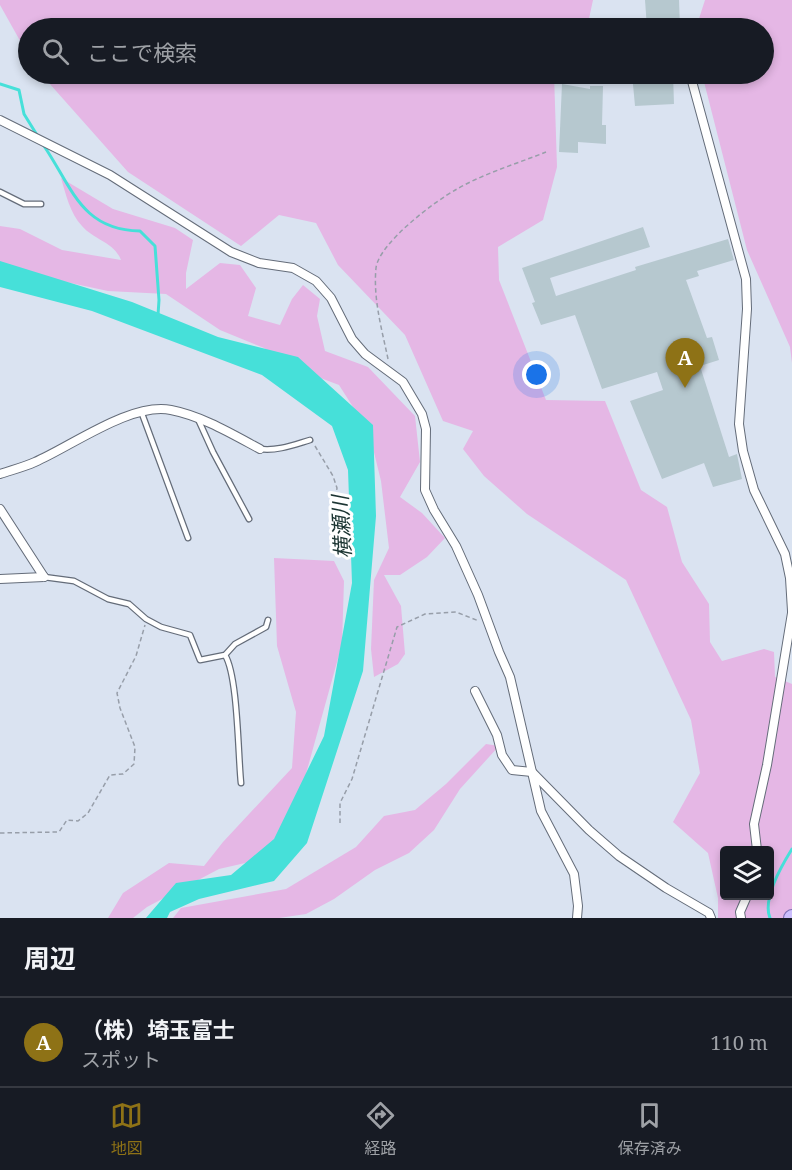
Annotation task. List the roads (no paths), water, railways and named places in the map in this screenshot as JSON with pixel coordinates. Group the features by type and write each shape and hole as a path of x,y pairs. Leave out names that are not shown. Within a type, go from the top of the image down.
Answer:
{"street":[{"path":"693,84 746,279 747,309 739,424 743,451 754,490 785,554 790,578 792,612 767,765 754,824 757,846"},
{"path":"0,120 110,175 231,252 259,263 293,267 316,281 331,298 352,339 365,354 403,382 422,414 426,429 425,490 434,510 456,546 510,677 541,811 574,874 578,906 577,918"},
{"path":"0,474 34,463 101,428 141,411 159,408 198,419 260,449"},
{"path":"0,509 44,577"},
{"path":"0,579 44,577"},
{"path":"475,691 497,735 502,755 512,770 532,772 589,831 619,856 666,888 709,913 711,918"},
{"path":"741,918 740,912 745,900"}],"lane":[{"path":"0,192 24,204 41,204"},
{"path":"141,411 188,538"},
{"path":"198,419 249,519"},
{"path":"260,449 285,448 310,440"},
{"path":"44,577 74,581 108,599 129,604 161,627 190,635 200,660 225,656 235,644 266,627 268,620"},
{"path":"225,656 230,662 233,685 241,783"}],"waterway":[{"path":"0,84 19,90 24,114 37,135"},
{"path":"44,146 71,191 91,214 104,223 120,229 140,231 155,246 158,315"},
{"path":"770,918 768,910 771,892 792,849"}],"place":[{"name":"（株）埼玉富士","path":"685,388"}],"water label":[{"name":"横瀬川","path":"341,527"}]}
